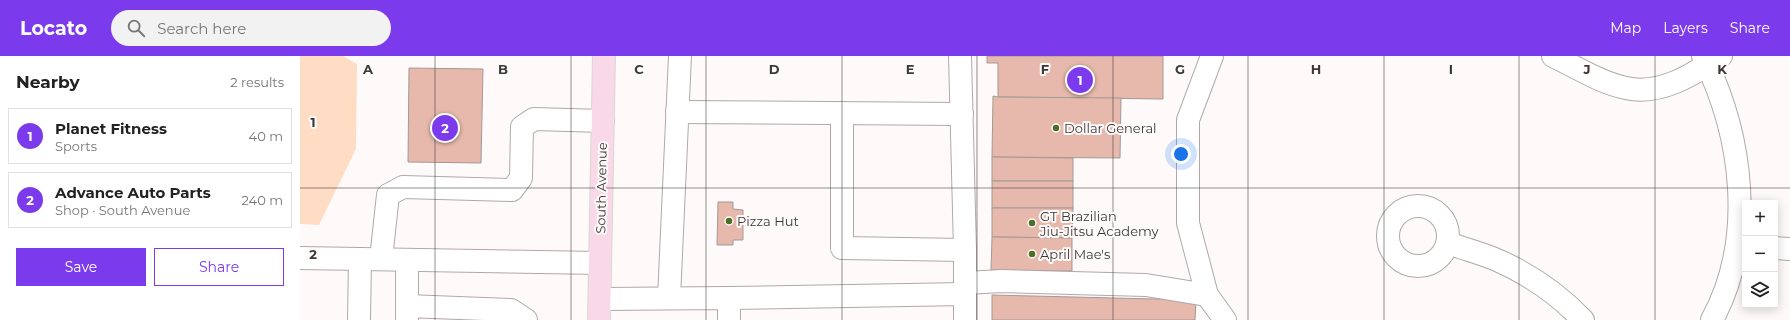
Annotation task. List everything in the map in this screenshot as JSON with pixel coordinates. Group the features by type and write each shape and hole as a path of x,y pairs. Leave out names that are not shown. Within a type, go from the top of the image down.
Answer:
{"main road":[{"name":"South Avenue","path":"599,310 604,56"}],"street":[{"path":"669,298 680,56"},
{"path":"960,56 965,250 965,320"},
{"path":"1212,56 1188,120 1188,223 1207,295 1225,320"},
{"path":"1553,56 1615,85 1638,90 1650,90 1666,86 1710,59 1735,149 1741,244 1712,320"},
{"path":"677,112 962,114"},
{"path":"842,113 842,248 965,250"},
{"path":"381,259 388,196 403,187 512,190 521,178 522,127 534,119 603,121"},
{"path":"1448,243 1497,260 1527,276 1552,292 1583,320"},
{"path":"1778,248 1790,249"},
{"path":"300,258 600,264"},
{"path":"359,320 360,259"},
{"path":"407,260 407,313 511,310 526,320"},
{"path":"599,310 669,298 729,298 965,289 1002,281 1146,285 1207,295"},
{"path":"729,298 729,320"}],"shaded area":[{"path":"300,56 343,56 357,64 356,149 319,225 300,224"}],"building":[{"path":"987,56 1163,56 1163,99 998,97 998,63 987,63"},
{"path":"409,68 483,69 481,163 408,162"},
{"name":"Dollar General","path":"993,96 1121,98 1120,158 992,157"},
{"path":"992,157 1073,158 1073,181 992,181"},
{"path":"992,181 1073,181 1073,208 992,208"},
{"path":"718,202 733,202 733,209 743,210 743,240 733,240 733,245 717,245"},
{"name":"GT Brazilian Jiu-Jitsu Academy","path":"992,208 1073,208 1072,238 992,237"},
{"name":"April Mae's","path":"992,237 1072,238 1072,271 991,270"},
{"path":"992,295 1196,300 1195,320 992,320"}],"place":[{"name":"Planet Fitness","path":"1080,80"},
{"name":"Advance Auto Parts","path":"445,128"},
{"name":"Dollar General","path":"1056,128"},
{"name":"Pizza Hut","path":"729,221"},
{"name":"GT Brazilian Jiu-Jitsu Academy","path":"1032,223"},
{"name":"April Mae's","path":"1032,254"}]}
